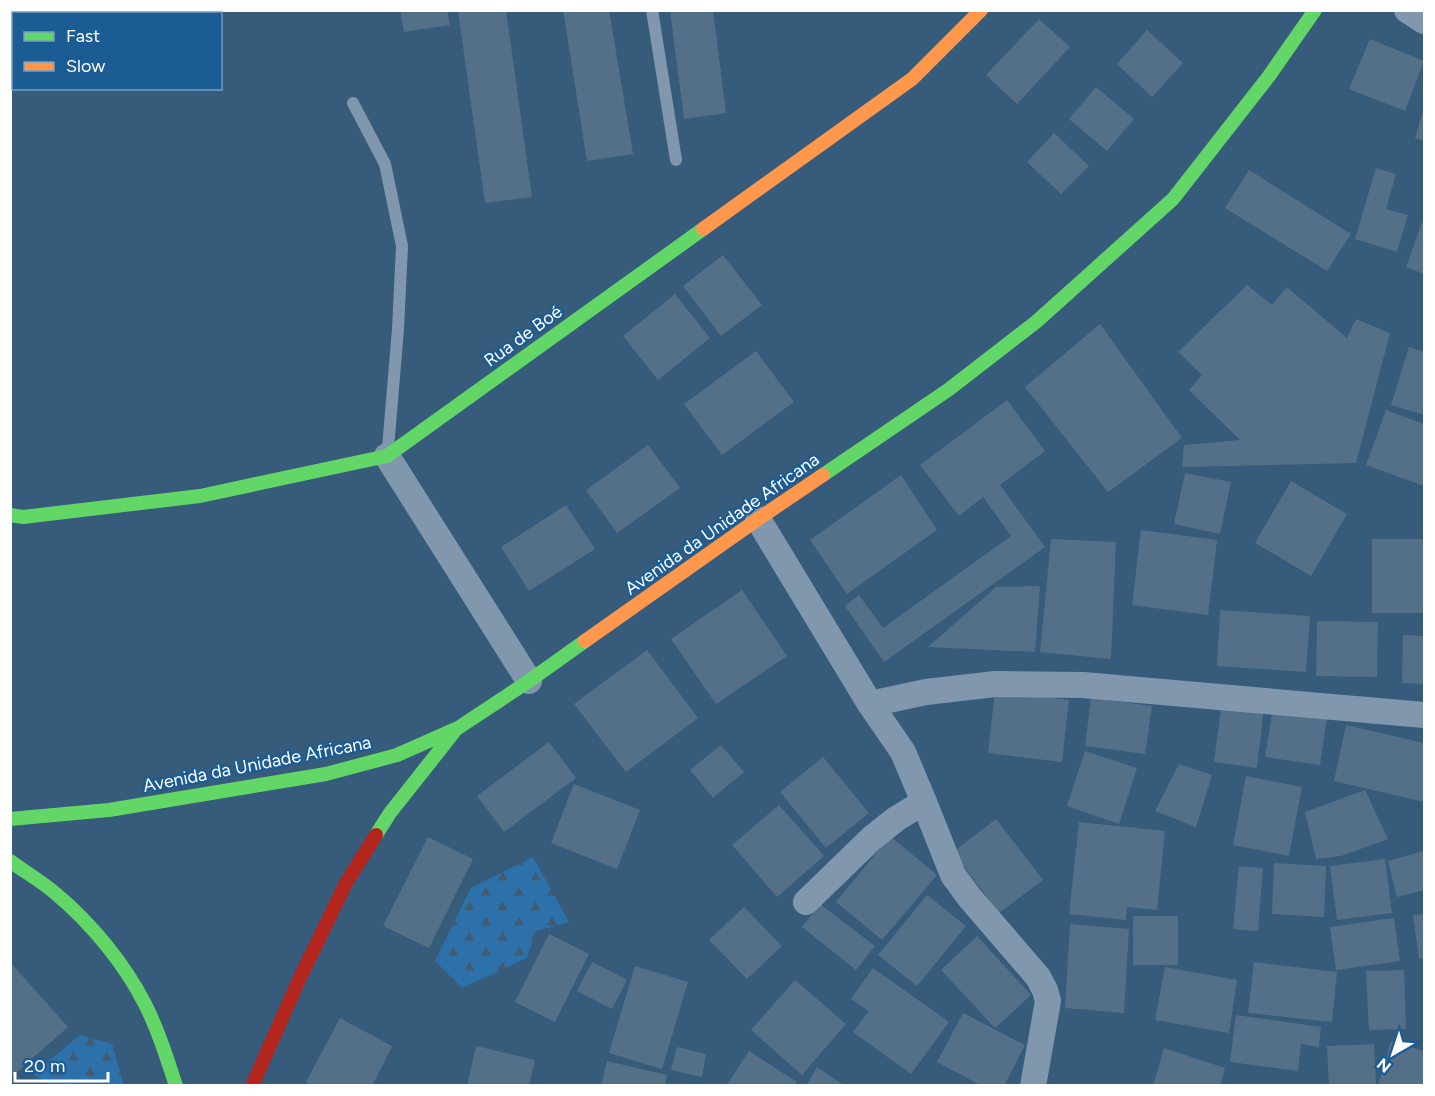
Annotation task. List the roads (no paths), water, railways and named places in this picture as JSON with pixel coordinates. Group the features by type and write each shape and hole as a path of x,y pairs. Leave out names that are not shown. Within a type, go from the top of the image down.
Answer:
{"street":[{"name":"Rua de Boé","path":"10,515 23,517 200,496 387,456 912,79 981,10"},
{"name":"Avenida da Unidade Africana","path":"10,819 109,810 326,774 398,755 458,728 948,390 1027,329 1173,199 1269,76 1315,10"},
{"path":"1407,10 1425,21"},
{"path":"387,456 529,681"},
{"path":"758,519 870,704 903,752 953,875 1038,977 1045,990 1048,1001 1033,1086"},
{"path":"870,704 926,692 995,684 1083,685 1425,715"},
{"path":"252,1086 298,982 346,883 390,813 458,728"},
{"path":"806,902 872,838 896,819 924,802"},
{"path":"10,861 55,893 92,930 132,981 153,1022 176,1086"}],"lane":[{"path":"652,10 676,160"},
{"path":"353,103 385,164 402,246 398,329 387,456"}]}
